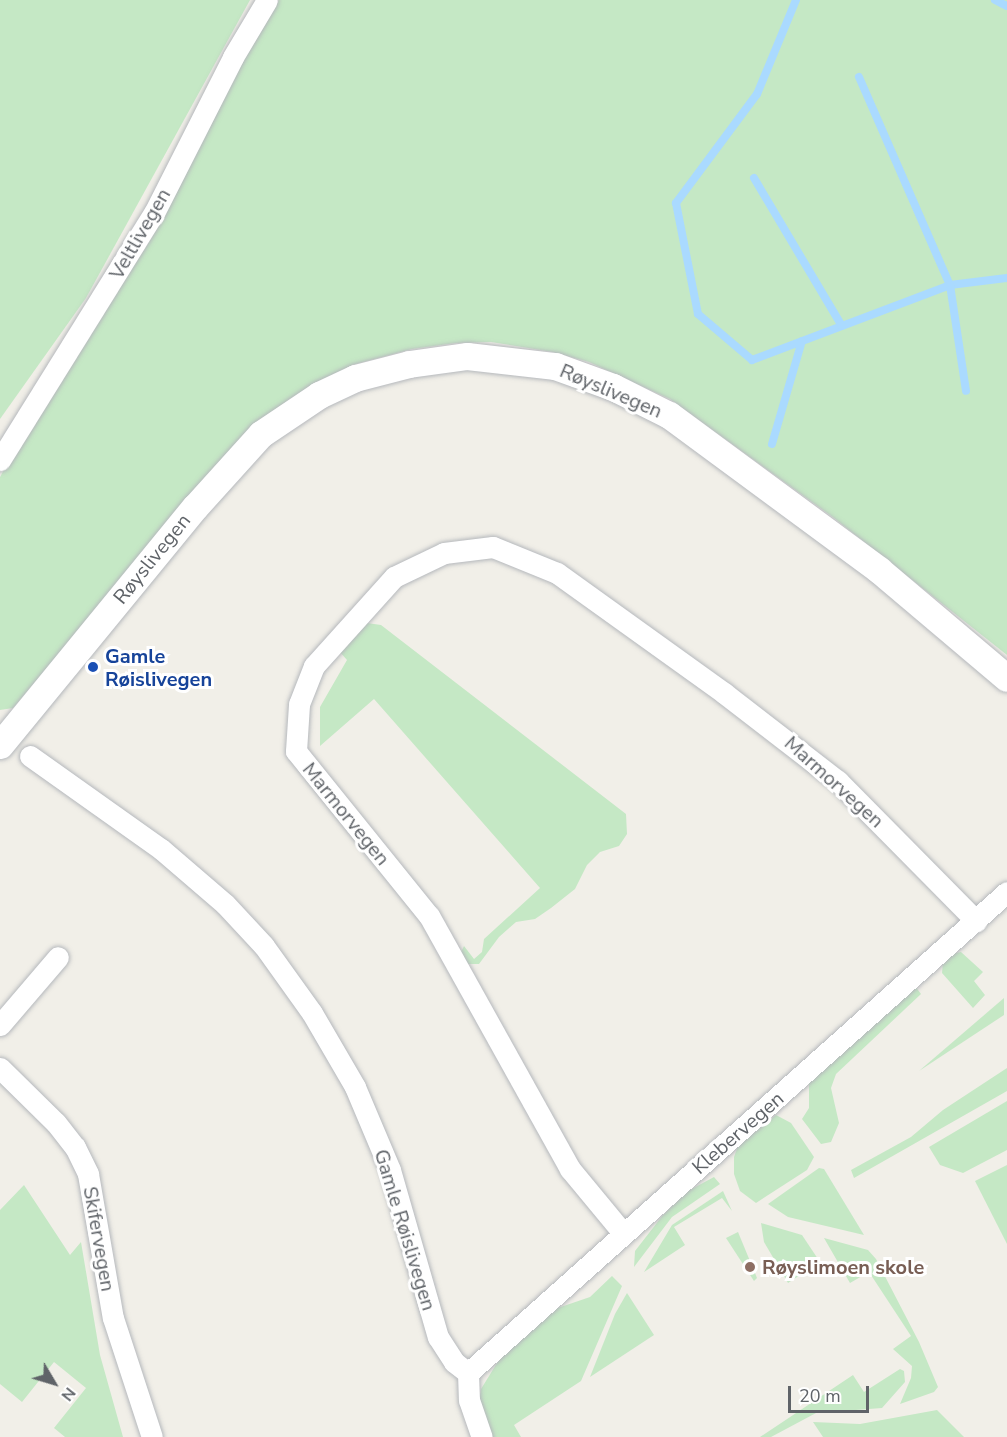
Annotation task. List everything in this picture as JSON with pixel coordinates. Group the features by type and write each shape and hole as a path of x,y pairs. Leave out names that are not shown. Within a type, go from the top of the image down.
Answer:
{"street":[{"name":"Veltlivegen","path":"0,460 154,213 232,57 267,0"},
{"name":"Røyslivegen","path":"2,739 195,507 261,434 319,395 355,378 409,364 467,356 555,366 613,387 669,415 879,570 1007,678"},
{"name":"Marmorvegen","path":"623,1233 570,1169 429,916 296,751 298,704 314,666 394,577 444,553 493,547 557,573 733,699 838,781 976,921"},
{"name":"Gamle Røislivegen","path":"30,756 161,849 225,904 290,978 355,1087 390,1170 438,1337 454,1362 468,1373"},
{"name":"Klebervegen","path":"468,1373 1007,892"},
{"path":"0,1025 58,957"},
{"name":"Skifervegen","path":"0,1068 56,1123 75,1147 88,1174 113,1318 152,1437"},
{"path":"468,1373 470,1400 482,1437"}],"green space":[{"path":"0,0 250,0 86,298 0,419"},
{"path":"279,0 1007,0 1007,655 834,518 670,399 589,362 553,352 491,342 456,343 412,349 352,365 118,584 13,708 0,710 0,477 27,428 151,239 216,107"},
{"path":"367,623 381,625 626,814 627,834 619,846 600,852 587,865 575,889 551,908 535,919 516,922 499,937 479,964 466,964 461,952 464,946 474,959 482,952 484,939 540,888 374,699 320,746 320,707 347,660 339,651"},
{"path":"961,952 983,972 974,981 985,995 973,1008 942,973 943,962 950,954"},
{"path":"915,986 921,994 836,1074 831,1088 839,1123 831,1142 821,1144 802,1119 809,1108 809,1082"},
{"path":"1004,998 1004,1015 919,1071"},
{"path":"1007,1068 1007,1091 854,1178 851,1170 911,1137 943,1110"},
{"path":"1007,1101 1007,1150 963,1173 940,1165 929,1147"},
{"path":"776,1115 791,1123 814,1157 807,1170 756,1203 740,1191 734,1174 734,1157 738,1146"},
{"path":"1007,1165 1007,1244 975,1181"},
{"path":"819,1168 824,1169 864,1235 788,1217 768,1204"},
{"path":"714,1177 720,1184 672,1217 634,1267 635,1251 663,1215 688,1191"},
{"path":"24,1185 70,1255 81,1242 100,1355 123,1437 65,1437 54,1428 86,1388 54,1362 22,1402 0,1384 0,1210"},
{"path":"723,1191 732,1211 722,1198 674,1227 685,1245 644,1272 672,1225"},
{"path":"761,1223 802,1235 820,1262 788,1283 764,1242"},
{"path":"738,1232 757,1278 754,1281 726,1238"},
{"path":"824,1238 868,1250 876,1259 919,1342 938,1387 934,1392 900,1404 911,1378 912,1366 893,1349 911,1336 869,1272 850,1283"},
{"path":"612,1276 622,1286 581,1381 514,1425 521,1437 486,1437 479,1402 481,1389 502,1355 552,1310 590,1297"},
{"path":"627,1293 654,1335 590,1377 615,1314"},
{"path":"900,1369 904,1371 905,1382 882,1408 816,1413 771,1437 760,1437 853,1375 864,1392"},
{"path":"937,1410 964,1437 823,1437 813,1422 860,1424"}],"waterway":[{"path":"796,0 757,94 676,203 698,314 752,360 950,285 1007,278"},
{"path":"995,0 1007,6"},
{"path":"859,77 950,285 966,391"},
{"path":"754,178 842,326"},
{"path":"772,444 802,341"}],"place":[{"name":"Gamle Røislivegen","path":"93,667"},
{"name":"Røyslimoen skole","path":"750,1267"}]}
